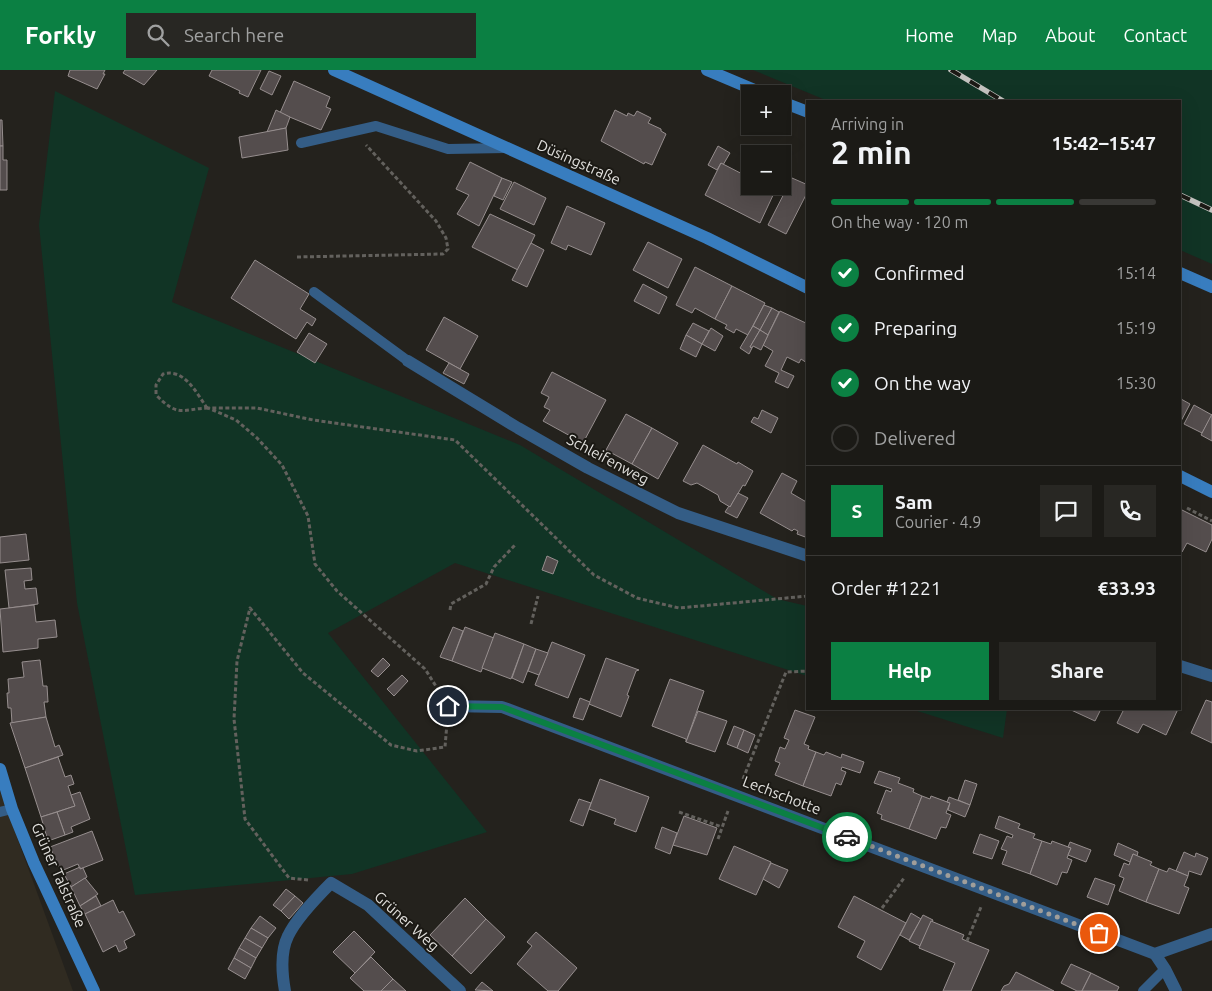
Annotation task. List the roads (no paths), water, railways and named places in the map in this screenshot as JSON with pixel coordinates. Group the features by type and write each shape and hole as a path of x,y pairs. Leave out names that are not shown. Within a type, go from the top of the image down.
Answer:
{"main road":[{"name":"Düsingstraße","path":"334,70 707,238 806,287"},
{"path":"707,70 743,85"},
{"path":"791,105 806,111"},
{"path":"1181,273 1212,287"},
{"path":"1181,476 1212,492"},
{"name":"Grüner Talstraße","path":"0,769 6,810 34,863 94,991"}],"street":[{"name":"Schleifenweg","path":"408,361 588,468 678,513 806,555"},
{"path":"1181,666 1212,676"},
{"name":"Lechschotte","path":"448,706 502,707 1155,954"},
{"name":"Grüner Weg","path":"285,991 283,964 288,936 312,902 330,883 368,905 460,991"},
{"path":"1176,991 1155,954 1212,934"}],"lane":[{"path":"301,143 376,126 448,149 509,148"},
{"path":"314,292 408,361"},
{"path":"1142,991 1165,969"}],"railway":[{"path":"951,70 1001,100"},
{"path":"1181,195 1212,210"}]}
